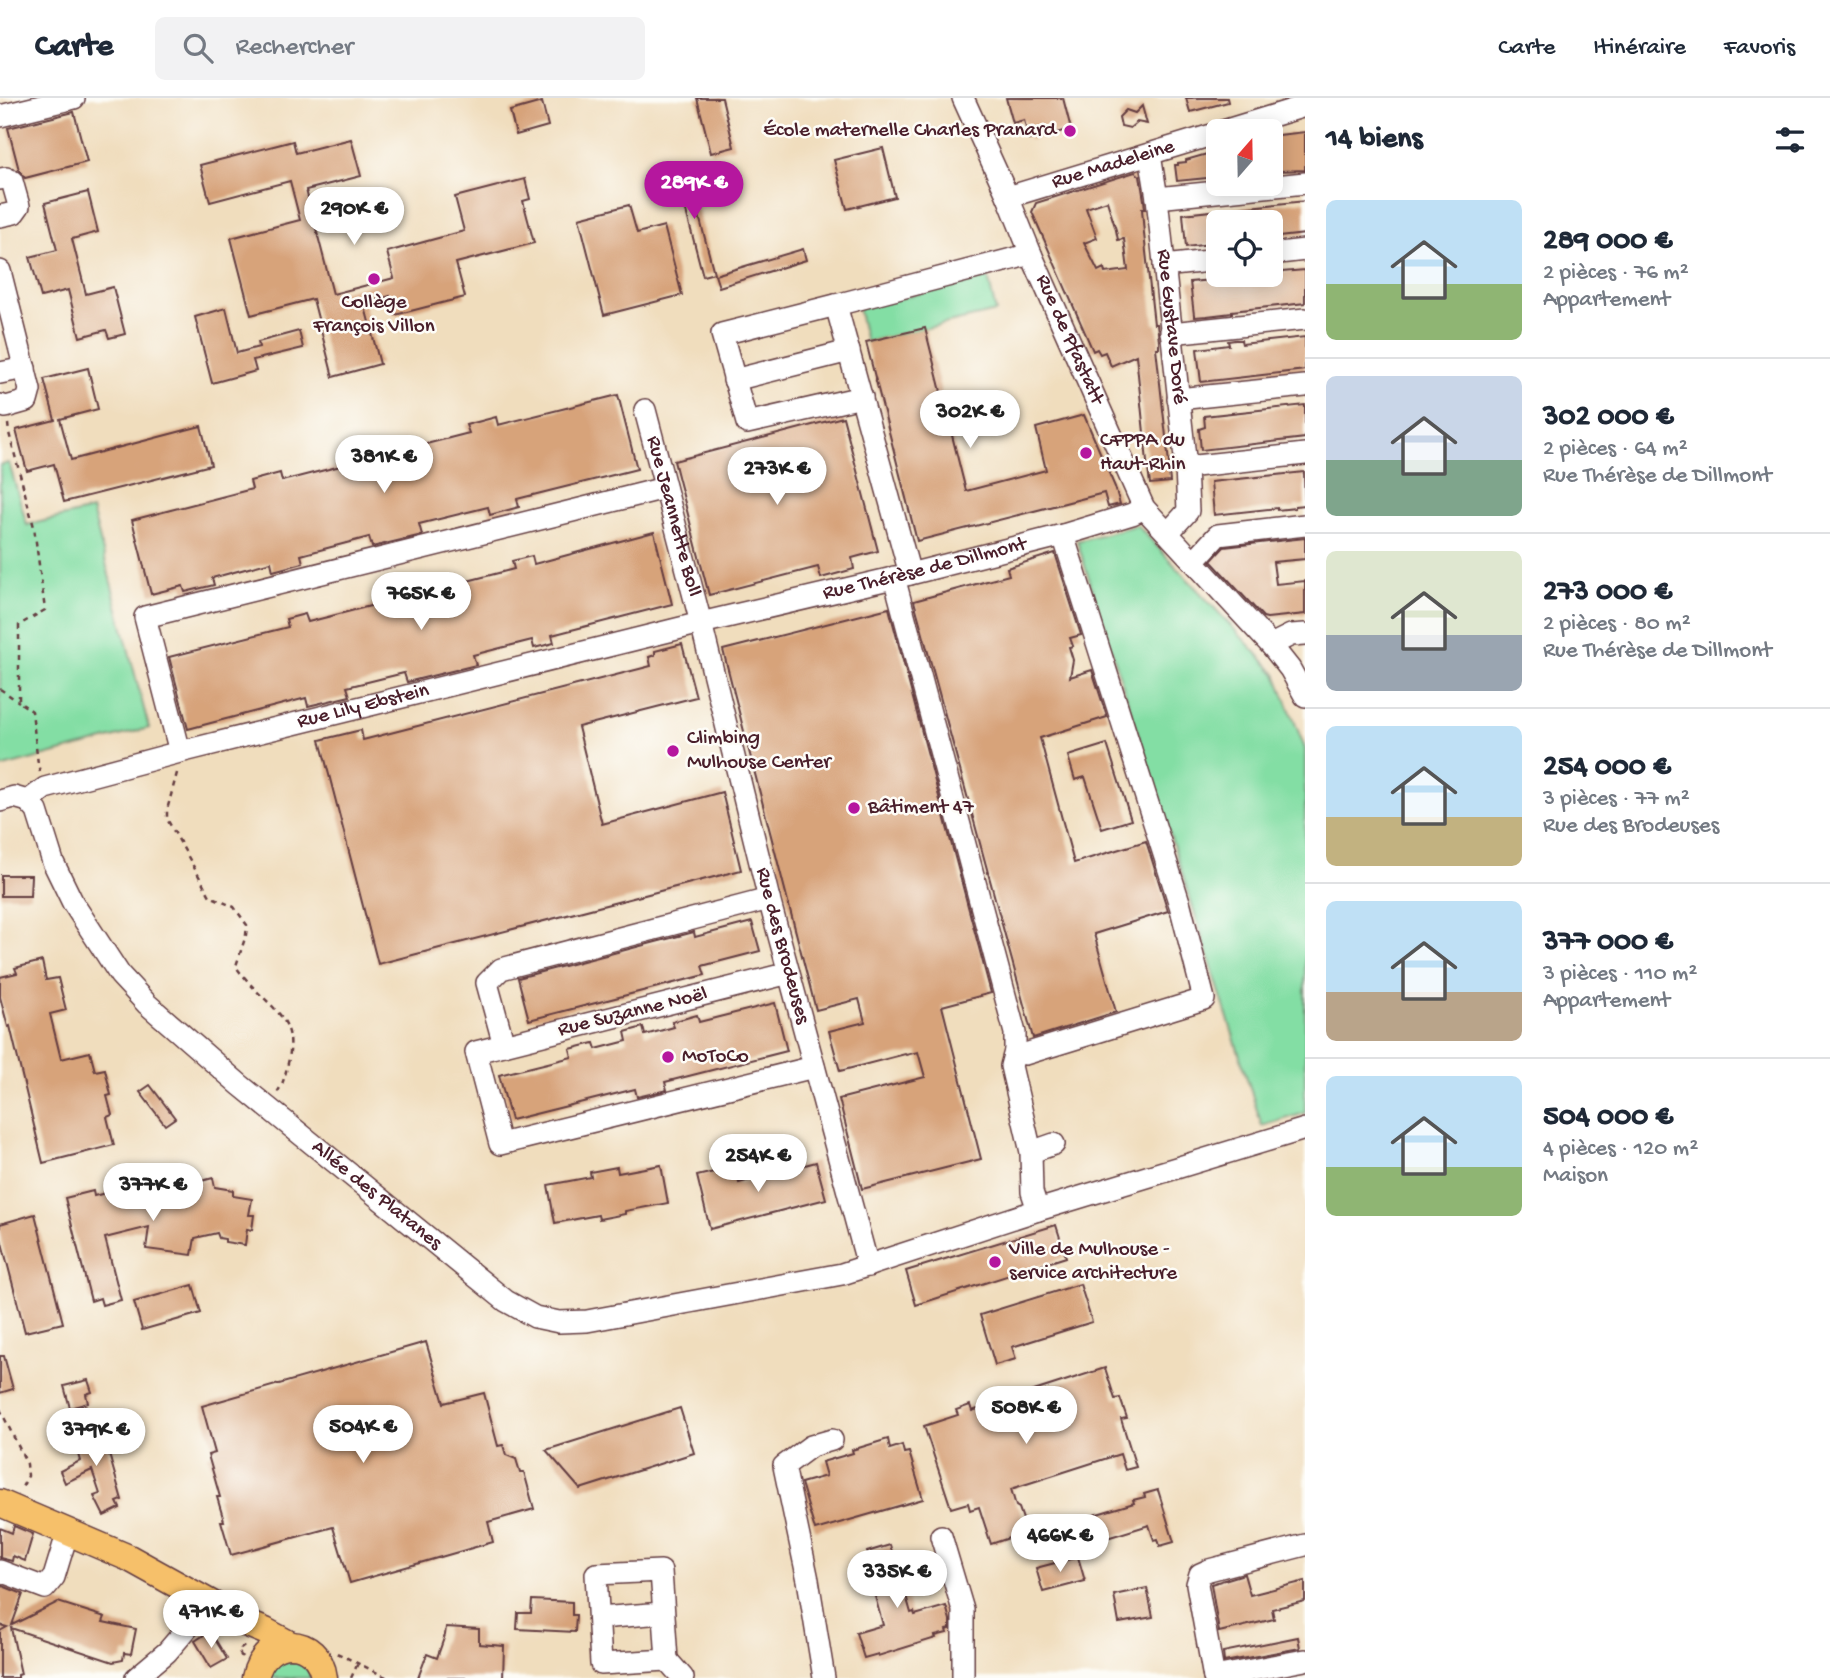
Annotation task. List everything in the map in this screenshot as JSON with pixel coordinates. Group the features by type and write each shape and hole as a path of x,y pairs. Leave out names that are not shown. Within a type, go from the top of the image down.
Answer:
{"main road":[{"path":"5,1505 129,1558 247,1624 291,1645"},
{"path":"247,1624 255,1652 256,1673"},
{"path":"256,1673 262,1658 270,1651 291,1645 302,1647 335,1673"}],"street":[{"path":"0,116 74,98"},
{"name":"Rue de Pfastatt","path":"963,98 1144,508 1271,645 1290,668 1305,696"},
{"name":"Rue Madeleine","path":"1262,119 1305,106"},
{"name":"Rue Madeleine","path":"1008,197 1206,137"},
{"name":"Rue Gustave Doré","path":"1150,155 1186,467 1188,511 1168,533"},
{"path":"0,179 12,181 19,206 14,213 0,216"},
{"path":"1157,198 1305,183"},
{"path":"1283,253 1305,250"},
{"path":"862,397 747,423 722,334 1031,254"},
{"path":"1164,266 1206,261"},
{"path":"0,271 30,390 27,401 3,406"},
{"path":"836,305 862,397 902,576 1015,1033 1011,1066 1031,1152 1032,1192 1038,1210"},
{"path":"1171,332 1305,319"},
{"path":"734,380 849,351"},
{"path":"0,373 25,368"},
{"path":"1178,399 1305,386"},
{"name":"Rue Jeannette Boll","path":"645,410 701,623"},
{"path":"1186,467 1305,454"},
{"path":"180,752 145,617 665,488"},
{"name":"Rue Thérèse de Dillmont","path":"701,623 1063,535 1144,508"},
{"path":"1194,561 1218,535 1305,525"},
{"path":"1014,1051 1025,1054 1204,999 1180,905 1063,535"},
{"name":"Rue Lily Ebstein","path":"0,801 36,794 180,752 701,623"},
{"name":"Rue des Brodeuses","path":"701,623 769,899 868,1266"},
{"path":"1271,645 1291,635 1305,634"},
{"name":"Allée des Platanes","path":"36,794 37,811 53,862 73,903 120,975 147,1004 266,1106 506,1301 536,1317 559,1322 587,1321 842,1274 1038,1210 1305,1129"},
{"path":"505,1045 487,983 500,969 769,899"},
{"name":"Rue Suzanne Noël","path":"789,973 476,1052 500,1144 814,1067"},
{"path":"1031,1152 1054,1144"},
{"path":"824,1678 808,1580 784,1466 811,1446 832,1440"},
{"path":"0,1571 45,1588 54,1577 68,1531"},
{"path":"941,1536 963,1610 963,1678"},
{"path":"1305,1545 1209,1570 1200,1574 1197,1584 1214,1677 1305,1660"},
{"path":"667,1660 597,1671 596,1574 661,1571 667,1660 682,1678"},
{"path":"136,1678 167,1652 210,1602"},
{"path":"598,1618 663,1613"}],"path":[{"path":"3,406 34,527 45,610 19,625 19,702"},
{"path":"0,689 32,710 38,764 36,794"},
{"path":"180,752 167,819 210,896 234,906 242,916 247,925 246,935 236,966 258,994 278,1010 289,1033 291,1046 283,1085 266,1106"},
{"path":"0,1409 27,1464 28,1476 5,1505"},
{"path":"335,1673 351,1678"}],"green space":[{"path":"988,277 996,312 866,342 858,308"},
{"path":"9,463 27,525 92,510 149,728 0,768 0,465"},
{"path":"1137,525 1276,674 1305,749 1305,1113 1262,1126 1077,541"},
{"path":"279,1655 304,1660 311,1678 264,1678"}],"building":[{"path":"697,98 722,98 734,147 711,153"},
{"path":"1006,98 1063,98 1071,129 1029,140 1024,120 1013,123"},
{"path":"1186,98 1227,98 1228,102 1190,112"},
{"path":"542,102 548,126 516,135 510,111"},
{"path":"1142,106 1147,124 1137,122 1130,128 1121,126 1119,117 1126,110 1135,113"},
{"path":"74,112 87,162 25,178 19,170 8,128"},
{"path":"1305,132 1305,170 1283,171 1283,135"},
{"path":"351,139 361,176 306,190 333,294 394,278 387,252 464,231 455,197 525,179 530,199 523,201 534,243 456,263 465,297 395,315 390,296 364,303 380,364 333,377 313,299 251,315 231,238 300,220 290,181 210,202 200,165 293,141 296,153"},
{"path":"883,148 895,197 847,209 834,160"},
{"path":"1206,154 1206,178 1177,181 1175,165"},
{"path":"686,166 714,273 703,276 675,169"},
{"path":"1135,172 1140,176 1154,324 1157,324 1159,341 1159,348 1156,348 1170,482 1150,484 1136,355 1111,366 1105,352 1100,354 1097,349 1093,351 1032,212 1036,203","holes":["1107,201 1118,240 1124,239 1128,270 1105,273 1104,268 1098,271 1084,243 1097,238 1086,208"]},
{"path":"88,192 98,232 72,239 86,294 113,287 125,334 109,338 106,330 80,337 68,290 41,297 30,257 57,250 45,203"},
{"path":"1305,201 1305,234 1283,237 1283,210 1221,210"},
{"path":"629,205 637,233 664,226 682,295 604,315 579,218"},
{"path":"1206,212 1206,244 1186,247 1183,214"},
{"path":"803,249 806,260 719,287 715,275"},
{"path":"1305,270 1305,303 1207,316 1194,315 1190,282 1206,281 1206,287 1283,287 1283,272"},
{"path":"226,308 237,353 259,347 258,342 299,331 303,348 253,360 256,371 212,383 195,317"},
{"path":"925,328 966,491 1046,470 1036,428 1084,415 1120,504 1108,507 1104,493 917,541 866,342"},
{"path":"1305,337 1305,370 1201,382 1197,349 1229,345 1228,341 1235,340 1241,340 1242,344"},
{"path":"88,368 98,409 60,419 71,460 201,426 211,465 64,502 54,464 27,471 16,430 55,420 44,379"},
{"path":"618,395 637,469 517,499 519,507 490,515 488,507 419,524 422,535 372,547 369,537 301,555 303,563 273,571 271,562 212,578 214,585 185,592 183,586 151,594 132,520 252,489 250,481 280,473 282,481 469,433 466,425 496,417 498,425"},
{"path":"1305,405 1305,438 1201,450 1199,429 1205,427 1204,416"},
{"path":"843,417 878,551 852,558 854,569 821,578 818,567 709,595 674,461"},
{"path":"1304,472 1305,505 1214,515 1211,482"},
{"path":"654,532 672,604 552,635 554,643 534,648 532,640 473,655 476,665 407,682 404,673 347,687 350,696 308,706 306,698 188,729 169,657 288,627 286,619 305,614 308,622 514,569 512,561 532,556 534,564"},
{"path":"1305,538 1305,559 1273,562 1276,584 1305,581 1305,614 1263,617 1211,561 1224,547"},
{"path":"1055,553 1081,635 1070,638 1073,646 1069,647 1073,660 1070,677 1092,670 1107,717 1040,738 1074,863 1146,841 1168,911 1094,934 1116,1012 1033,1038 914,601 1009,575 1007,568"},
{"name":"Bâtiment 47","path":"889,608 991,993 942,1006 981,1159 862,1189 839,1099 925,1077 918,1052 840,1071 829,1031 865,1022 859,999 816,1010 723,650"},
{"path":"682,644 696,697 578,727 602,824 722,792 741,870 378,964 320,740 361,730 363,740 651,666 649,657 655,655 655,651"},
{"path":"1107,744 1131,820 1102,829 1085,777 1075,780 1068,756"},
{"path":"1,875 31,875 30,896 1,896"},
{"path":"752,922 760,951 702,966 705,975 529,1020 518,978 694,932 695,937"},
{"path":"42,961 46,980 58,978 66,1010 50,1014 61,1059 90,1052 95,1071 105,1069 112,1115 107,1117 114,1145 43,1163 10,1026 8,1027 0,997 0,977 17,973 15,968"},
{"path":"775,1003 787,1051 665,1082 667,1090 637,1097 635,1089 511,1120 499,1075 572,1057 570,1049 594,1043 596,1049 627,1041 625,1032 643,1027 645,1035 674,1027 672,1022 697,1015 699,1022"},
{"path":"150,1085 175,1118 165,1125 140,1092"},
{"path":"816,1162 826,1199 710,1229 697,1176 735,1167 739,1183"},
{"path":"661,1165 668,1203 599,1219 598,1215 555,1223 548,1185 591,1177 590,1172 617,1167 618,1173"},
{"path":"172,1176 175,1188 213,1178 215,1187 233,1190 233,1196 252,1199 249,1215 254,1215 252,1230 247,1229 245,1245 225,1242 217,1233 195,1238 192,1255 146,1249 149,1227 105,1238 121,1300 102,1305 100,1298 91,1301 65,1198 93,1191 94,1196"},
{"path":"35,1214 63,1323 25,1332 0,1235 0,1224"},
{"name":"Ville de Mulhouse - service architecture","path":"1056,1225 1066,1257 916,1305 906,1271"},
{"path":"1080,1284 1092,1322 1012,1347 1016,1359 995,1365 980,1315"},
{"path":"193,1285 201,1313 142,1330 134,1302"},
{"path":"426,1342 444,1403 484,1393 498,1446 503,1445 506,1455 516,1459 520,1472 524,1472 534,1509 488,1522 493,1542 350,1583 333,1527 231,1555 221,1521 224,1521 217,1497 220,1497 208,1455 215,1453 202,1406"},
{"path":"0,1356 4,1356 13,1389 0,1393"},
{"path":"1105,1368 1115,1399 1120,1398 1127,1418 1121,1419 1136,1467 1125,1470 1120,1454 1011,1489 1030,1539 1018,1543 1015,1536 991,1544 979,1507 970,1510 968,1503 951,1508 924,1426 958,1415 956,1410 970,1405 972,1411"},
{"path":"88,1380 92,1392 86,1394 88,1403 70,1408 64,1386"},
{"path":"680,1408 694,1453 580,1489 546,1450"},
{"path":"101,1426 122,1500 117,1502 120,1508 104,1516 94,1496 100,1494 92,1470 65,1483 60,1471 80,1461 72,1434"},
{"path":"888,1439 890,1449 902,1445 904,1453 909,1452 923,1499 815,1530 801,1483 826,1476 822,1462"},
{"path":"1158,1490 1174,1542 1160,1546 1158,1539 1154,1540 1149,1525 1094,1542 1087,1517 1134,1503 1133,1500 1145,1497 1144,1494"},
{"path":"14,1526 33,1534 25,1561 13,1556 12,1561 0,1558 0,1528 12,1533"},
{"path":"890,1545 895,1562 898,1561 900,1566 904,1565 907,1576 910,1575 914,1589 905,1592 911,1613 914,1612 915,1615 946,1606 950,1629 946,1630 947,1633 935,1636 936,1638 864,1658 856,1633 883,1625 869,1575 872,1574 867,1552"},
{"path":"1078,1557 1085,1581 1043,1592 1036,1568"},
{"path":"1244,1574 1250,1595 1305,1581 1305,1601 1272,1609 1274,1619 1219,1632 1211,1584"},
{"path":"0,1585 23,1594 12,1625 58,1602 105,1617 103,1622 136,1629 131,1654 124,1653 123,1660 113,1662 11,1628 21,1674 18,1678 0,1678 0,1631 7,1627 0,1625"},
{"path":"1147,1588 1153,1617 1119,1623 1114,1595"},
{"path":"532,1600 572,1602 572,1615 576,1615 575,1632 517,1629 518,1613 531,1613"},
{"path":"446,1627 479,1629 479,1644 504,1646 503,1678 418,1678 427,1654 437,1658"},
{"path":"210,1631 227,1659 211,1668 195,1641"},
{"path":"1298,1637 1300,1648 1224,1662 1223,1652"}],"place":[{"name":"École maternelle Charles Pranard","path":"1070,131"},
{"name":"Collège François Villon","path":"374,279"},
{"name":"CFPPA du Haut-Rhin","path":"1086,453"},
{"name":"Climbing Mulhouse Center","path":"673,751"},
{"name":"Bâtiment 47","path":"854,808"},
{"name":"MoToCo","path":"668,1057"},
{"name":"Ville de Mulhouse - service architecture","path":"995,1262"}]}
